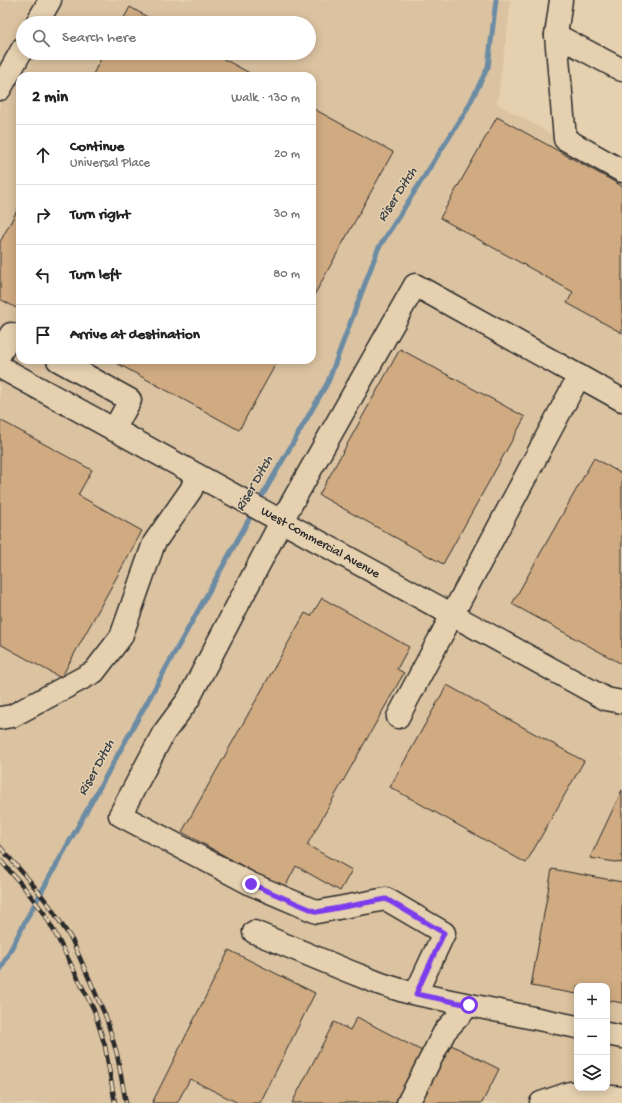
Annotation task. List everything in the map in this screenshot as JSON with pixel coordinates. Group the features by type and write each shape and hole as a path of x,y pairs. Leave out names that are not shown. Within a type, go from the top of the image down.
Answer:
{"street":[{"path":"41,16 50,0"},
{"path":"561,0 556,35 565,139 622,171"},
{"path":"556,35 622,70"},
{"path":"0,89 16,60"},
{"path":"416,994 444,933 386,899 317,912 251,884 120,815 163,734 188,700 282,522 414,285 622,400"},
{"path":"0,354 11,334 16,337"},
{"path":"65,364 130,400 114,430"},
{"name":"West Commercial Avenue","path":"0,367 606,699 622,702"},
{"path":"398,717 579,376"},
{"path":"0,718 12,716 94,672 121,637 154,543 191,490 197,475"},
{"path":"254,932 381,984 416,994 574,1026"},
{"path":"408,1103 445,1031 469,1005"},
{"path":"610,1035 622,1037"},
{"path":"541,1103 570,1093 622,1098"}],"shaded area":[{"path":"0,0 511,0 497,104 622,174 622,1103 0,1103"}],"building":[{"path":"130,7 146,16 125,16"},
{"path":"100,60 226,60 248,72 94,72"},
{"path":"316,110 393,152 316,292"},
{"path":"497,117 622,186 622,333 567,303 573,292 440,218"},
{"path":"16,212 16,308 0,299 0,242"},
{"path":"400,349 525,417 443,564 319,495"},
{"path":"118,364 276,364 239,430"},
{"path":"0,420 92,470 78,495 142,531 61,678 0,644"},
{"path":"594,458 622,474 622,664 512,604"},
{"path":"322,598 409,647 397,669 404,673 307,845 352,870 340,891 296,866 284,889 182,832 305,613 311,616"},
{"path":"447,685 584,761 526,863 390,787"},
{"path":"622,790 622,863 590,858"},
{"path":"552,869 622,882 622,1003 610,1001 610,983 574,983 574,993 531,986"},
{"path":"229,950 315,993 260,1103 238,1103 190,1079 177,1103 152,1103"},
{"path":"357,1017 422,1051 395,1103 292,1103 334,1022 350,1030"},
{"path":"443,1041 499,1069 482,1103 412,1103"}],"waterway":[{"name":"Riser Ditch","path":"258,503 328,382 378,249 466,111 488,67 496,0"},
{"name":"Riser Ditch","path":"0,970 28,916 253,512"}],"railway":[{"path":"0,847 49,905 72,940 106,1017 117,1054 126,1103"},
{"path":"0,860 44,913 94,1010 105,1046 115,1103"}],"route":[{"path":"251,884 317,912 386,899 444,933 416,994 469,1005"}]}
